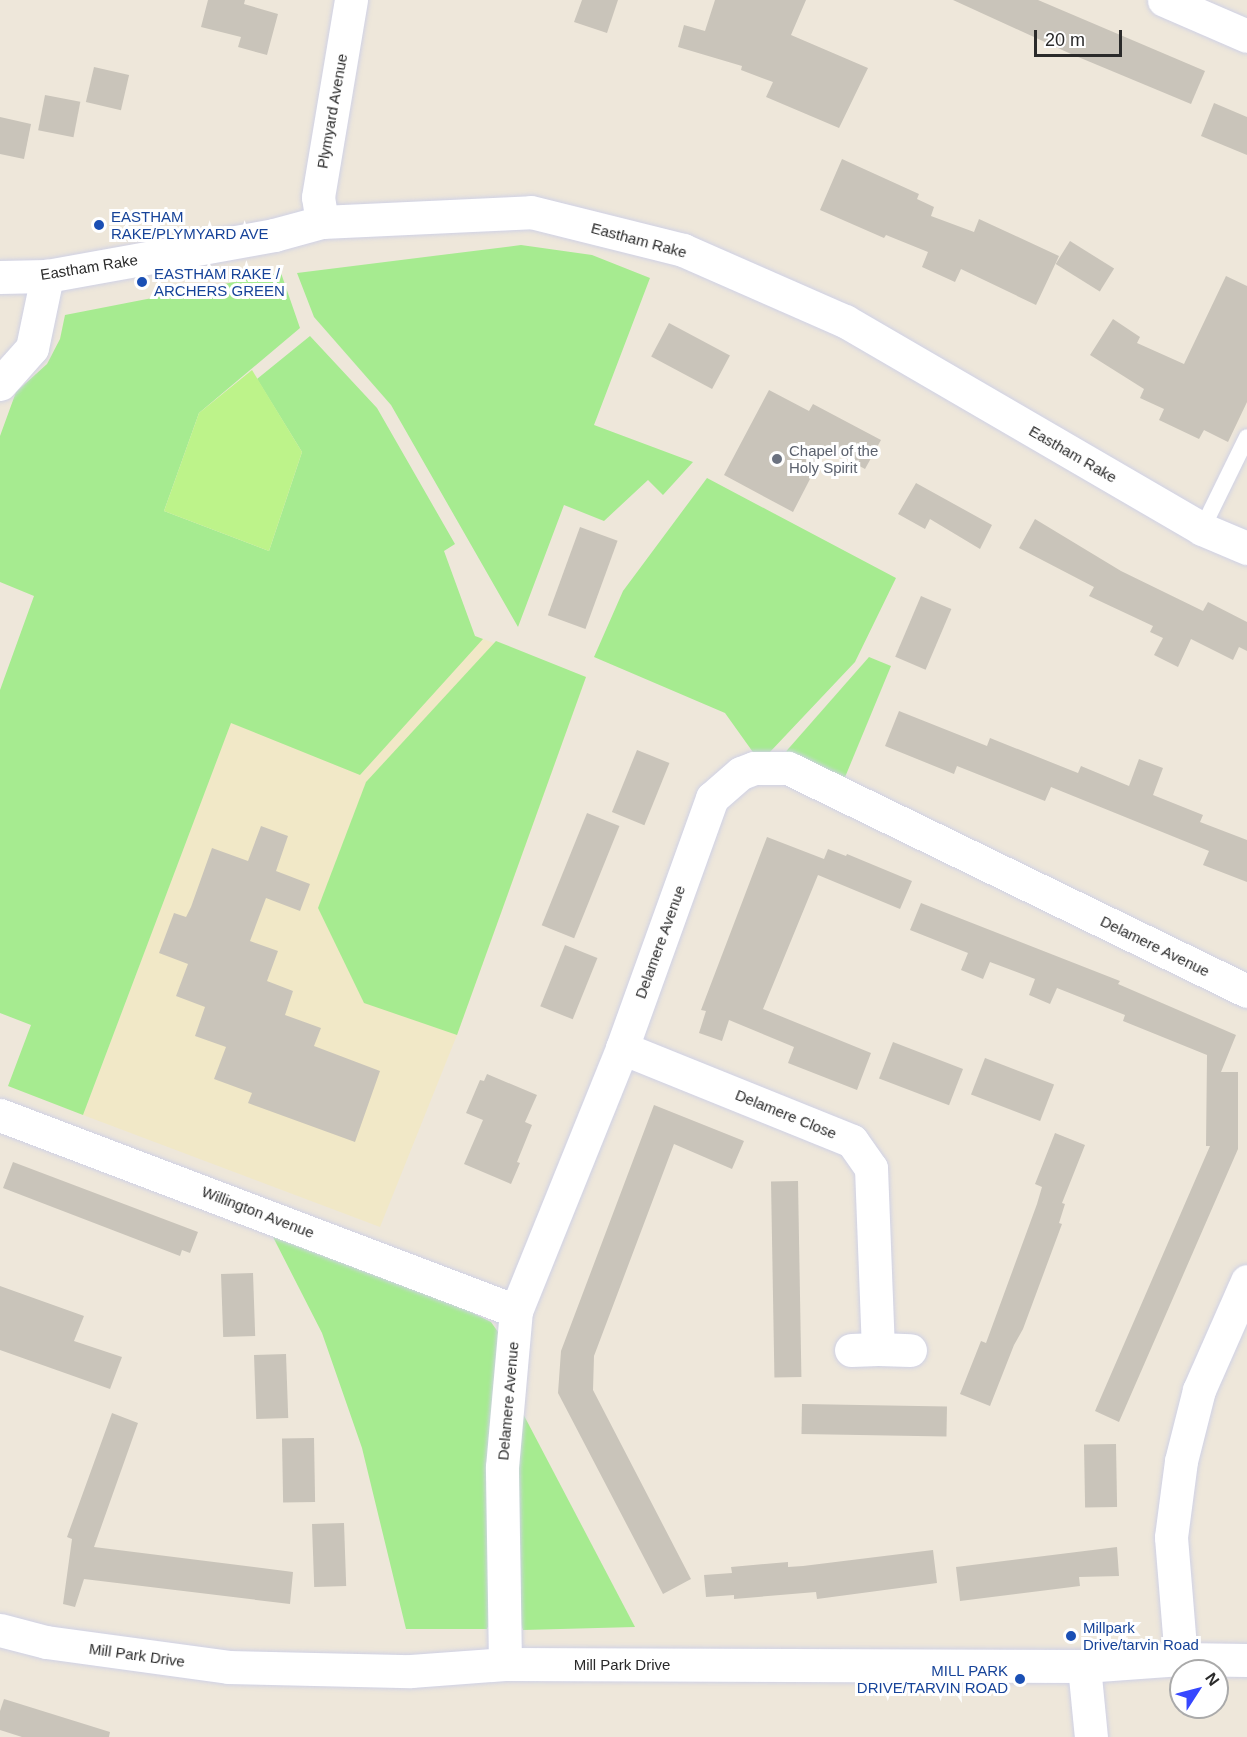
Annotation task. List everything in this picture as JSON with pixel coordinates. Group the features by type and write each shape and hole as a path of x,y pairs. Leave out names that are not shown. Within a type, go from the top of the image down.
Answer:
{"street":[{"name":"Plymyard Avenue","path":"322,222 318,197 351,0"},
{"path":"1164,0 1247,36"},
{"name":"Eastham Rake","path":"0,278 47,276 274,235 322,222 531,213 683,250 845,321 1202,529 1247,548"},
{"path":"0,384 32,348 47,276"},
{"name":"Delamere Avenue","path":"505,1664 502,1467 516,1311 622,1048 712,798 741,772 753,768 788,768 1247,991"},
{"name":"Delamere Close","path":"622,1048 852,1141 871,1168 864,1350 910,1350"},
{"name":"Willington Avenue","path":"0,1114 516,1311"},
{"path":"1181,1659 1171,1537 1181,1461 1199,1390 1247,1281"},
{"name":"Mill Park Drive","path":"0,1630 46,1642 228,1667 411,1671 505,1664 1084,1666 1169,1660"},
{"name":"Mill Park Drive","path":"1229,1660 1247,1660"},
{"path":"1084,1666 1091,1737"}],"lane":[{"path":"1202,529 1247,437"}],"shaded area":[{"path":"475,636 586,677 457,1035 380,1227 83,1115 231,722"}],"green space":[{"path":"521,245 592,255 650,278 594,425 693,462 663,495 648,480 604,521 564,505 518,627 391,405 314,317 297,273"},
{"path":"281,273 300,328 199,413 164,511 269,551 302,452 257,379 310,336 377,408 455,544 444,551 475,636 483,639 360,775 231,723 83,1115 8,1086 31,1025 0,1013 0,690 34,596 0,582 0,436 16,392 47,364 60,339 65,315"},
{"path":"252,370 302,452 269,551 164,511 199,413"},
{"path":"707,478 896,578 855,662 769,753 755,755 725,713 594,657 623,591"},
{"path":"496,641 586,677 457,1035 364,1003 318,908 366,782"},
{"path":"869,657 891,666 843,782 782,756"},
{"path":"273,1237 467,1310 491,1322 498,1332 493,1615 487,1629 406,1629 362,1448 322,1333"},
{"path":"519,1406 635,1627 523,1630 517,1614"}],"building":[{"path":"208,0 245,0 244,4 278,14 267,55 238,47 241,37 201,27"},
{"path":"582,0 618,0 607,33 574,22"},
{"path":"715,0 806,0 791,35 868,68 839,128 766,97 773,82 741,70 742,66 678,47 684,25 705,31"},
{"path":"953,0 1038,0 1205,71 1191,104 1071,54"},
{"path":"94,67 129,75 121,110 86,102"},
{"path":"45,95 80,102 73,137 38,130"},
{"path":"1214,103 1247,117 1247,155 1201,136"},
{"path":"0,117 31,124 24,159 0,154"},
{"path":"842,159 919,194 917,199 934,207 931,216 974,232 979,219 1059,256 1036,305 961,269 955,282 922,267 928,252 886,235 884,238 820,210"},
{"path":"1070,241 1114,269 1100,291 1056,264"},
{"path":"1226,276 1247,286 1247,402 1228,442 1204,430 1199,439 1159,420 1164,409 1140,398 1144,389 1090,355 1113,319 1140,337 1137,343 1184,364"},
{"path":"669,323 730,355 712,389 651,357"},
{"name":"Chapel of the Holy Spirit","path":"769,390 809,411 813,404 881,440 865,469 826,448 793,512 724,475"},
{"path":"916,483 992,525 980,549 930,519 925,529 898,514"},
{"path":"1035,519 1121,571 1203,611 1208,602 1247,622 1247,651 1239,647 1233,660 1191,639 1178,667 1154,655 1163,638 1150,632 1153,626 1089,596 1094,587 1019,548"},
{"path":"580,527 618,541 585,629 548,615"},
{"path":"921,596 951,609 926,670 895,657"},
{"path":"899,711 987,746 990,738 1078,773 1081,766 1129,786 1139,759 1163,768 1153,795 1203,815 1200,822 1247,840 1247,882 1203,865 1209,851 1051,787 1045,801 957,766 954,774 885,746"},
{"path":"637,750 669,763 644,825 612,812"},
{"path":"587,813 619,826 574,938 542,925"},
{"path":"261,826 288,836 276,871 310,884 300,911 266,898 250,941 278,951 267,981 293,991 285,1015 321,1028 314,1046 380,1071 355,1142 248,1103 252,1093 214,1079 226,1047 195,1036 205,1007 176,996 188,964 159,953 174,913 186,917 212,848 248,861"},
{"path":"767,837 824,859 828,849 846,856 847,854 912,881 900,909 818,875 763,1009 871,1053 857,1090 788,1063 794,1047 729,1020 722,1041 699,1033 706,1011 701,1010"},
{"path":"921,903 1120,981 1118,984 1236,1035 1221,1072 1238,1072 1238,1149 1119,1422 1095,1411 1210,1146 1206,1146 1207,1055 1123,1021 1125,1015 1057,988 1050,1004 1029,995 1035,979 990,962 983,979 961,970 968,953 910,930"},
{"path":"565,945 597,958 573,1019 540,1006"},
{"path":"893,1042 963,1069 949,1105 879,1078"},
{"path":"985,1058 1054,1085 1040,1121 971,1094"},
{"path":"487,1074 537,1095 525,1122 532,1125 511,1184 464,1164 483,1120 466,1113 480,1080 484,1081"},
{"path":"654,1105 744,1141 732,1169 674,1144 594,1356 593,1390 691,1579 663,1594 558,1393 561,1351"},
{"path":"1055,1133 1085,1145 1062,1203 1065,1204 1059,1223 1062,1224 1023,1329 1014,1345 990,1406 960,1394 981,1341 986,1343 1037,1204 1042,1187 1035,1184"},
{"path":"13,1162 198,1232 190,1253 182,1250 180,1256 3,1188"},
{"path":"771,1181 798,1181 801,1377 774,1377"},
{"path":"253,1273 255,1336 223,1337 221,1274"},
{"path":"0,1286 84,1316 74,1341 122,1357 110,1389 0,1350"},
{"path":"286,1354 288,1418 256,1419 254,1355"},
{"path":"802,1404 947,1407 946,1437 801,1434"},
{"path":"112,1413 138,1423 94,1547 293,1572 290,1604 84,1579 75,1607 63,1604 72,1539 67,1537"},
{"path":"314,1438 315,1502 283,1503 282,1439"},
{"path":"1116,1444 1117,1507 1085,1508 1084,1445"},
{"path":"344,1523 346,1586 314,1587 312,1524"},
{"path":"1117,1547 1119,1576 1079,1577 1080,1586 960,1601 956,1567"},
{"path":"933,1550 937,1583 817,1599 816,1592 734,1599 734,1595 706,1597 704,1575 732,1573 731,1567 788,1562 788,1567 803,1566"},
{"path":"4,1699 110,1732 109,1737 22,1737 0,1730 0,1711"}],"place":[{"name":"EASTHAM RAKE/PLYMYARD AVE","path":"99,225"},
{"name":"EASTHAM RAKE / ARCHERS GREEN","path":"142,282"},
{"name":"Chapel of the Holy Spirit","path":"777,459"},
{"name":"Millpark Drive/tarvin Road","path":"1071,1636"},
{"name":"MILL PARK DRIVE/TARVIN ROAD","path":"1020,1679"}]}
